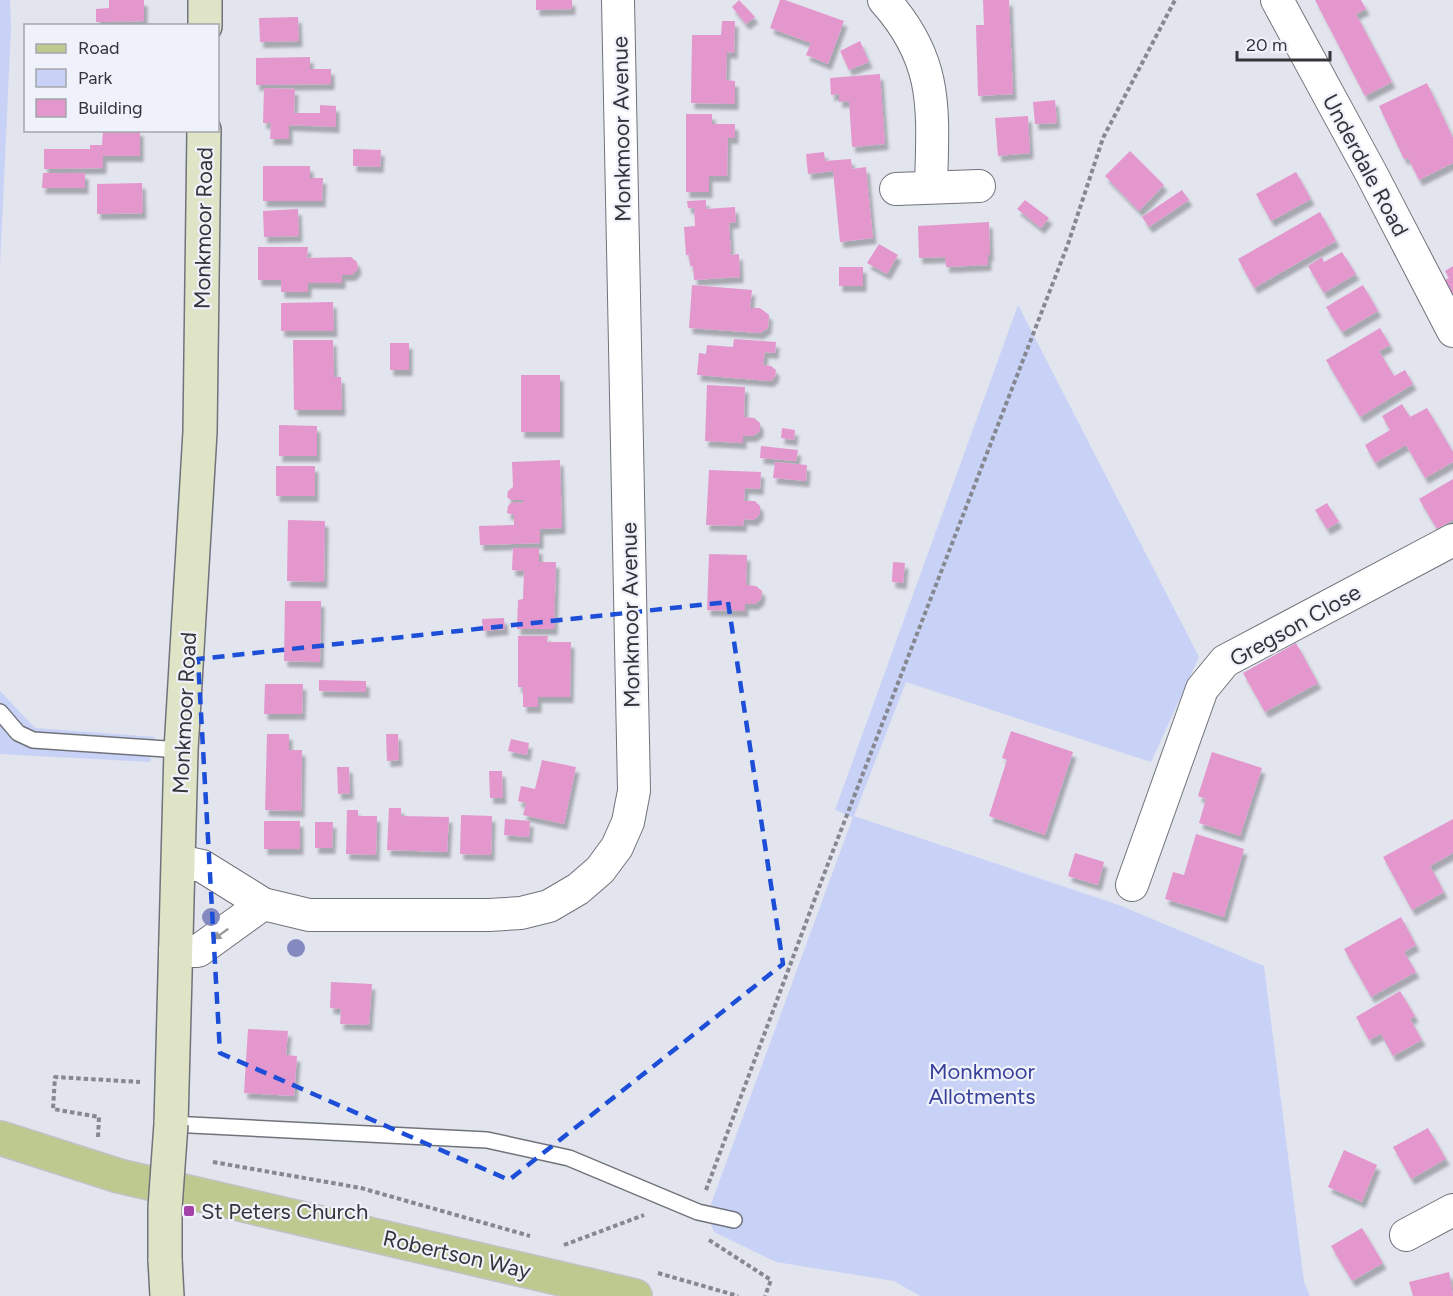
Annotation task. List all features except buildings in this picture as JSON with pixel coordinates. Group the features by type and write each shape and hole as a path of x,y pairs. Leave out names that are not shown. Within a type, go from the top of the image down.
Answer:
{"main road":[{"name":"Robertson Way","path":"0,1138 119,1176 635,1296"}],"street":[{"path":"205,0 205,24"},
{"name":"Monkmoor Avenue","path":"178,861 202,866 263,904 309,915 489,915 521,913 549,906 578,889 600,870 617,847 628,822 634,791 618,0"},
{"path":"884,0 912,38 925,70 932,101 931,187"},
{"name":"Underdale Road","path":"1277,0 1371,173 1453,332"},
{"name":"Monkmoor Road","path":"167,1296 165,1208 171,1124 181,750 200,432 204,132"},
{"path":"896,189 979,186"},
{"name":"Gregson Close","path":"1132,885 1202,689 1225,661 1453,540"},
{"path":"175,951 198,951 263,904"},
{"path":"1406,1235 1453,1210"}],"lane":[{"path":"0,712 18,733 33,740 181,750"},
{"path":"171,1124 487,1140 569,1158 675,1204 734,1220"}],"path":[{"path":"765,1296 771,1280 702,1236 698,1212 826,869 1068,244 1103,138 1175,0"},
{"path":"98,1146 99,1117 53,1109 55,1077 124,1081"},
{"path":"564,1245 675,1204"}],"highlighted area":[{"path":"728,602 783,964 509,1180 220,1053 198,659"}],"green space":[{"path":"0,0 10,0 11,28 0,267"},
{"name":"Monkmoor Allotments","path":"1018,305 1199,657 1151,762 906,682 854,816 1119,905 1264,966 1304,1282 1310,1296 920,1296 894,1281 776,1262 714,1232 707,1215 853,817 835,810"},
{"path":"0,691 35,728 155,737 150,762 0,754"}],"place":[{"name":"St Peters Church","path":"189,1211"}]}
